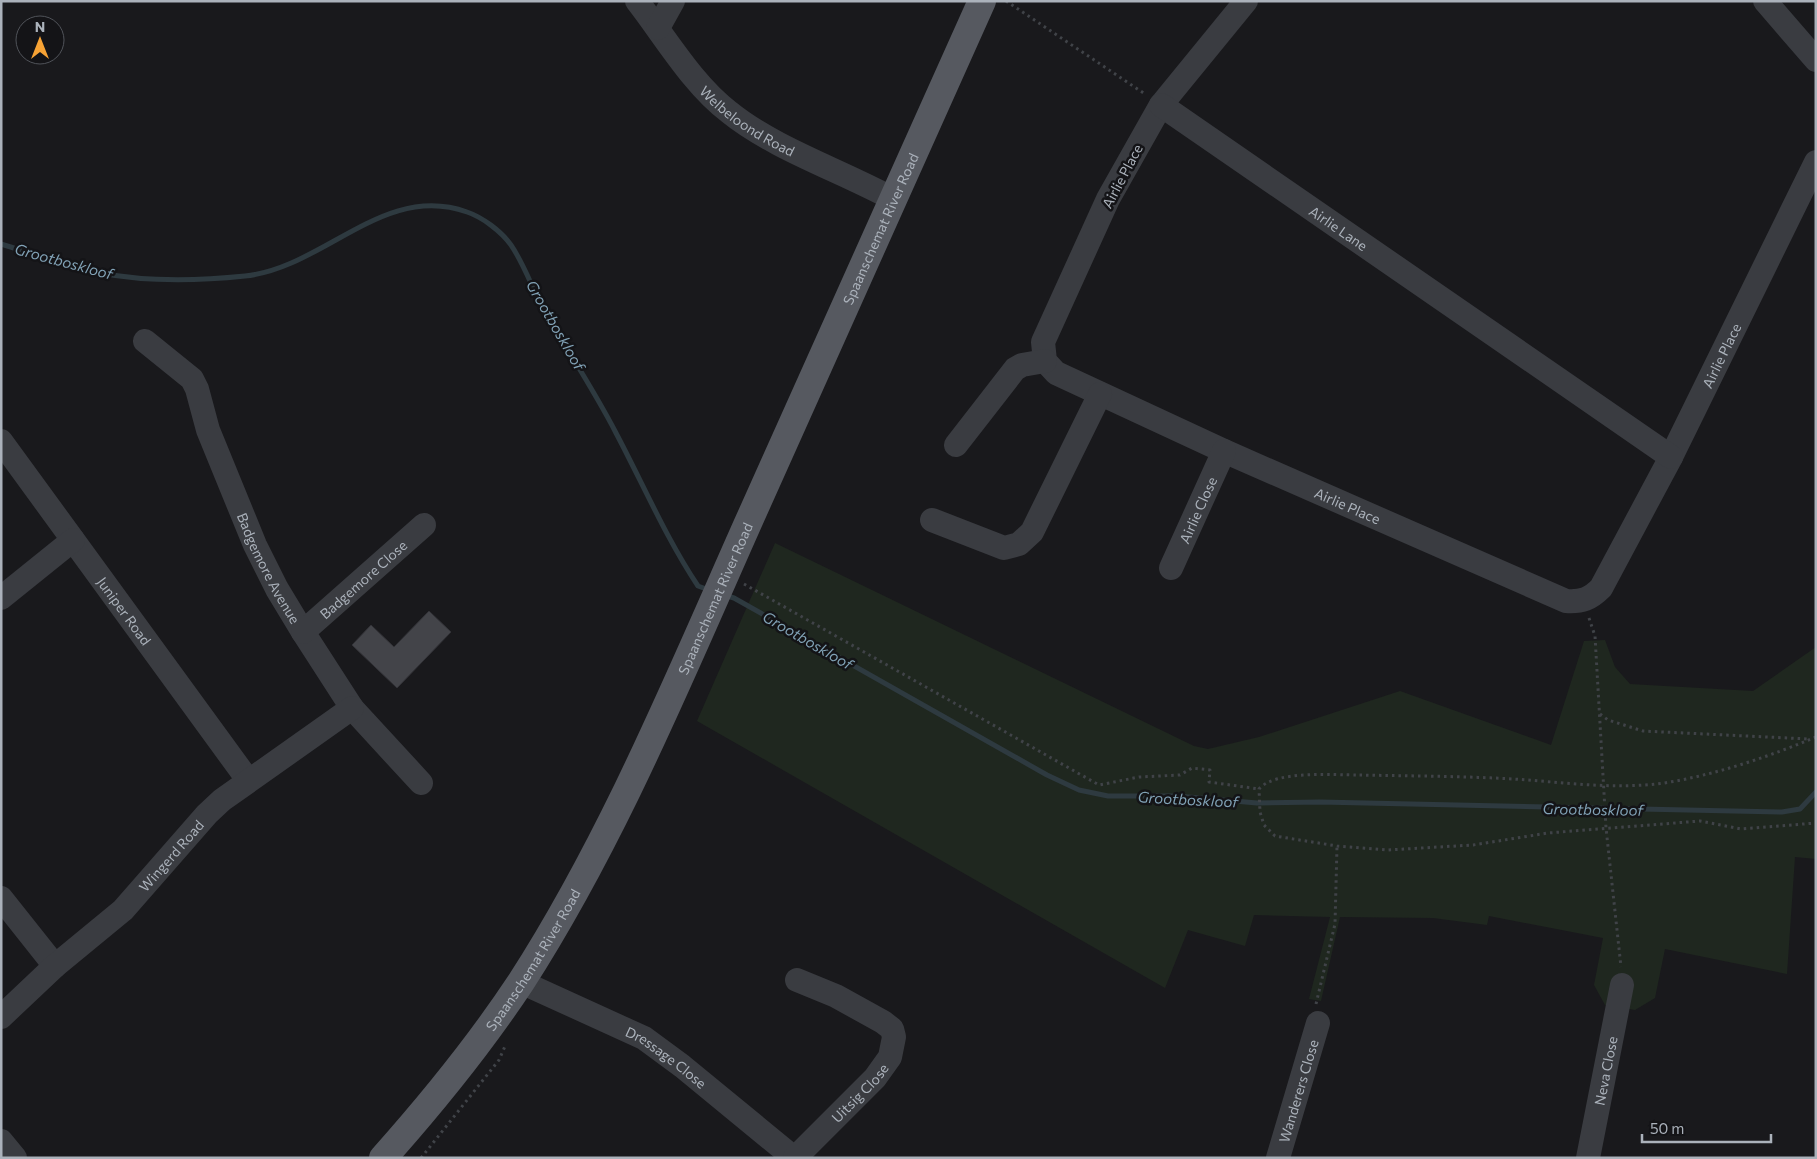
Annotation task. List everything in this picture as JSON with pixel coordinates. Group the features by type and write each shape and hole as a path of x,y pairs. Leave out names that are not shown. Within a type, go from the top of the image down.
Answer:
{"main road":[{"name":"Spaanschemat River Road","path":"383,1158 416,1121 470,1053 521,982 576,887 620,803 724,588 982,1"}],"street":[{"name":"Welbeloond Road","path":"637,1 693,75 728,112 760,133 894,198"},
{"path":"658,28 673,1"},
{"name":"Airlie Place","path":"1246,1 1161,105 1108,199 1043,342 1045,361 1056,373 1100,394 1224,451 1566,601 1584,600 1592,597 1601,588 1670,457 1816,162"},
{"path":"1765,1 1816,60"},
{"name":"Airlie Lane","path":"1161,105 1670,457"},
{"name":"Badgemore Avenue","path":"146,341 192,380 198,389 208,430 255,545 277,589 303,632 352,708 421,782"},
{"path":"956,445 1015,370 1022,366 1045,361"},
{"path":"932,520 1004,548 1025,540 1039,517 1100,394"},
{"name":"Juniper Road","path":"1,441 248,780"},
{"name":"Airlie Close","path":"1171,568 1224,451"},
{"name":"Badgemore Close","path":"303,632 424,525"},
{"path":"1,598 73,540"},
{"name":"Wingerd Road","path":"1,1017 55,966 123,910 206,814 248,780 352,708"},
{"path":"1,898 55,966"},
{"name":"Uitsig Close","path":"794,1158 875,1078 890,1057 894,1037 892,1029 883,1022 836,996 797,980"},
{"name":"Dressage Close","path":"521,982 644,1038 682,1066 794,1158"},
{"name":"Neva Close","path":"1588,1158 1622,985"},
{"name":"Wanderers Close","path":"1278,1158 1318,1023"},
{"path":"1,1140 15,1158"}],"path":[{"path":"1006,1 1161,105"},
{"path":"724,588 1098,784 1139,777 1180,775 1192,768 1210,770 1209,782 1259,789"},
{"path":"1584,600 1595,636 1606,801 1606,828 1620,944 1622,985"},
{"path":"1600,714 1608,720 1643,731 1729,733 1810,739"},
{"path":"1816,737 1737,765 1663,783 1605,785 1490,778 1313,774 1264,783 1259,789 1260,812 1264,825 1275,836 1337,846 1410,849 1473,845 1548,833 1700,821 1741,829 1816,823"},
{"path":"1318,1023 1315,1006 1334,924 1337,846"}],"shaded area":[{"path":"775,543 1194,746 1208,749 1259,737 1400,691 1551,745 1584,641 1605,640 1615,667 1630,684 1753,691 1816,647 1816,859 1795,857 1787,974 1665,949 1655,998 1635,1010 1605,1005 1594,985 1603,938 1489,916 1487,925 1433,918 1340,917 1321,1001 1309,999 1330,917 1254,915 1245,946 1188,930 1165,988 697,721"}],"building":[{"path":"429,611 451,632 397,688 352,645 371,625 394,647"}],"waterway":[{"name":"Grootboskloof","path":"1,244 63,264 100,273 172,280 209,279 245,276 274,270 381,217 408,208 437,206 473,214 497,230 516,252 543,308 608,417 675,549 698,586 709,590"},
{"name":"Grootboskloof","path":"724,595 734,598 1047,775 1079,790 1108,796 1177,796 1257,803 1320,802 1782,812 1800,809 1816,792"}]}
